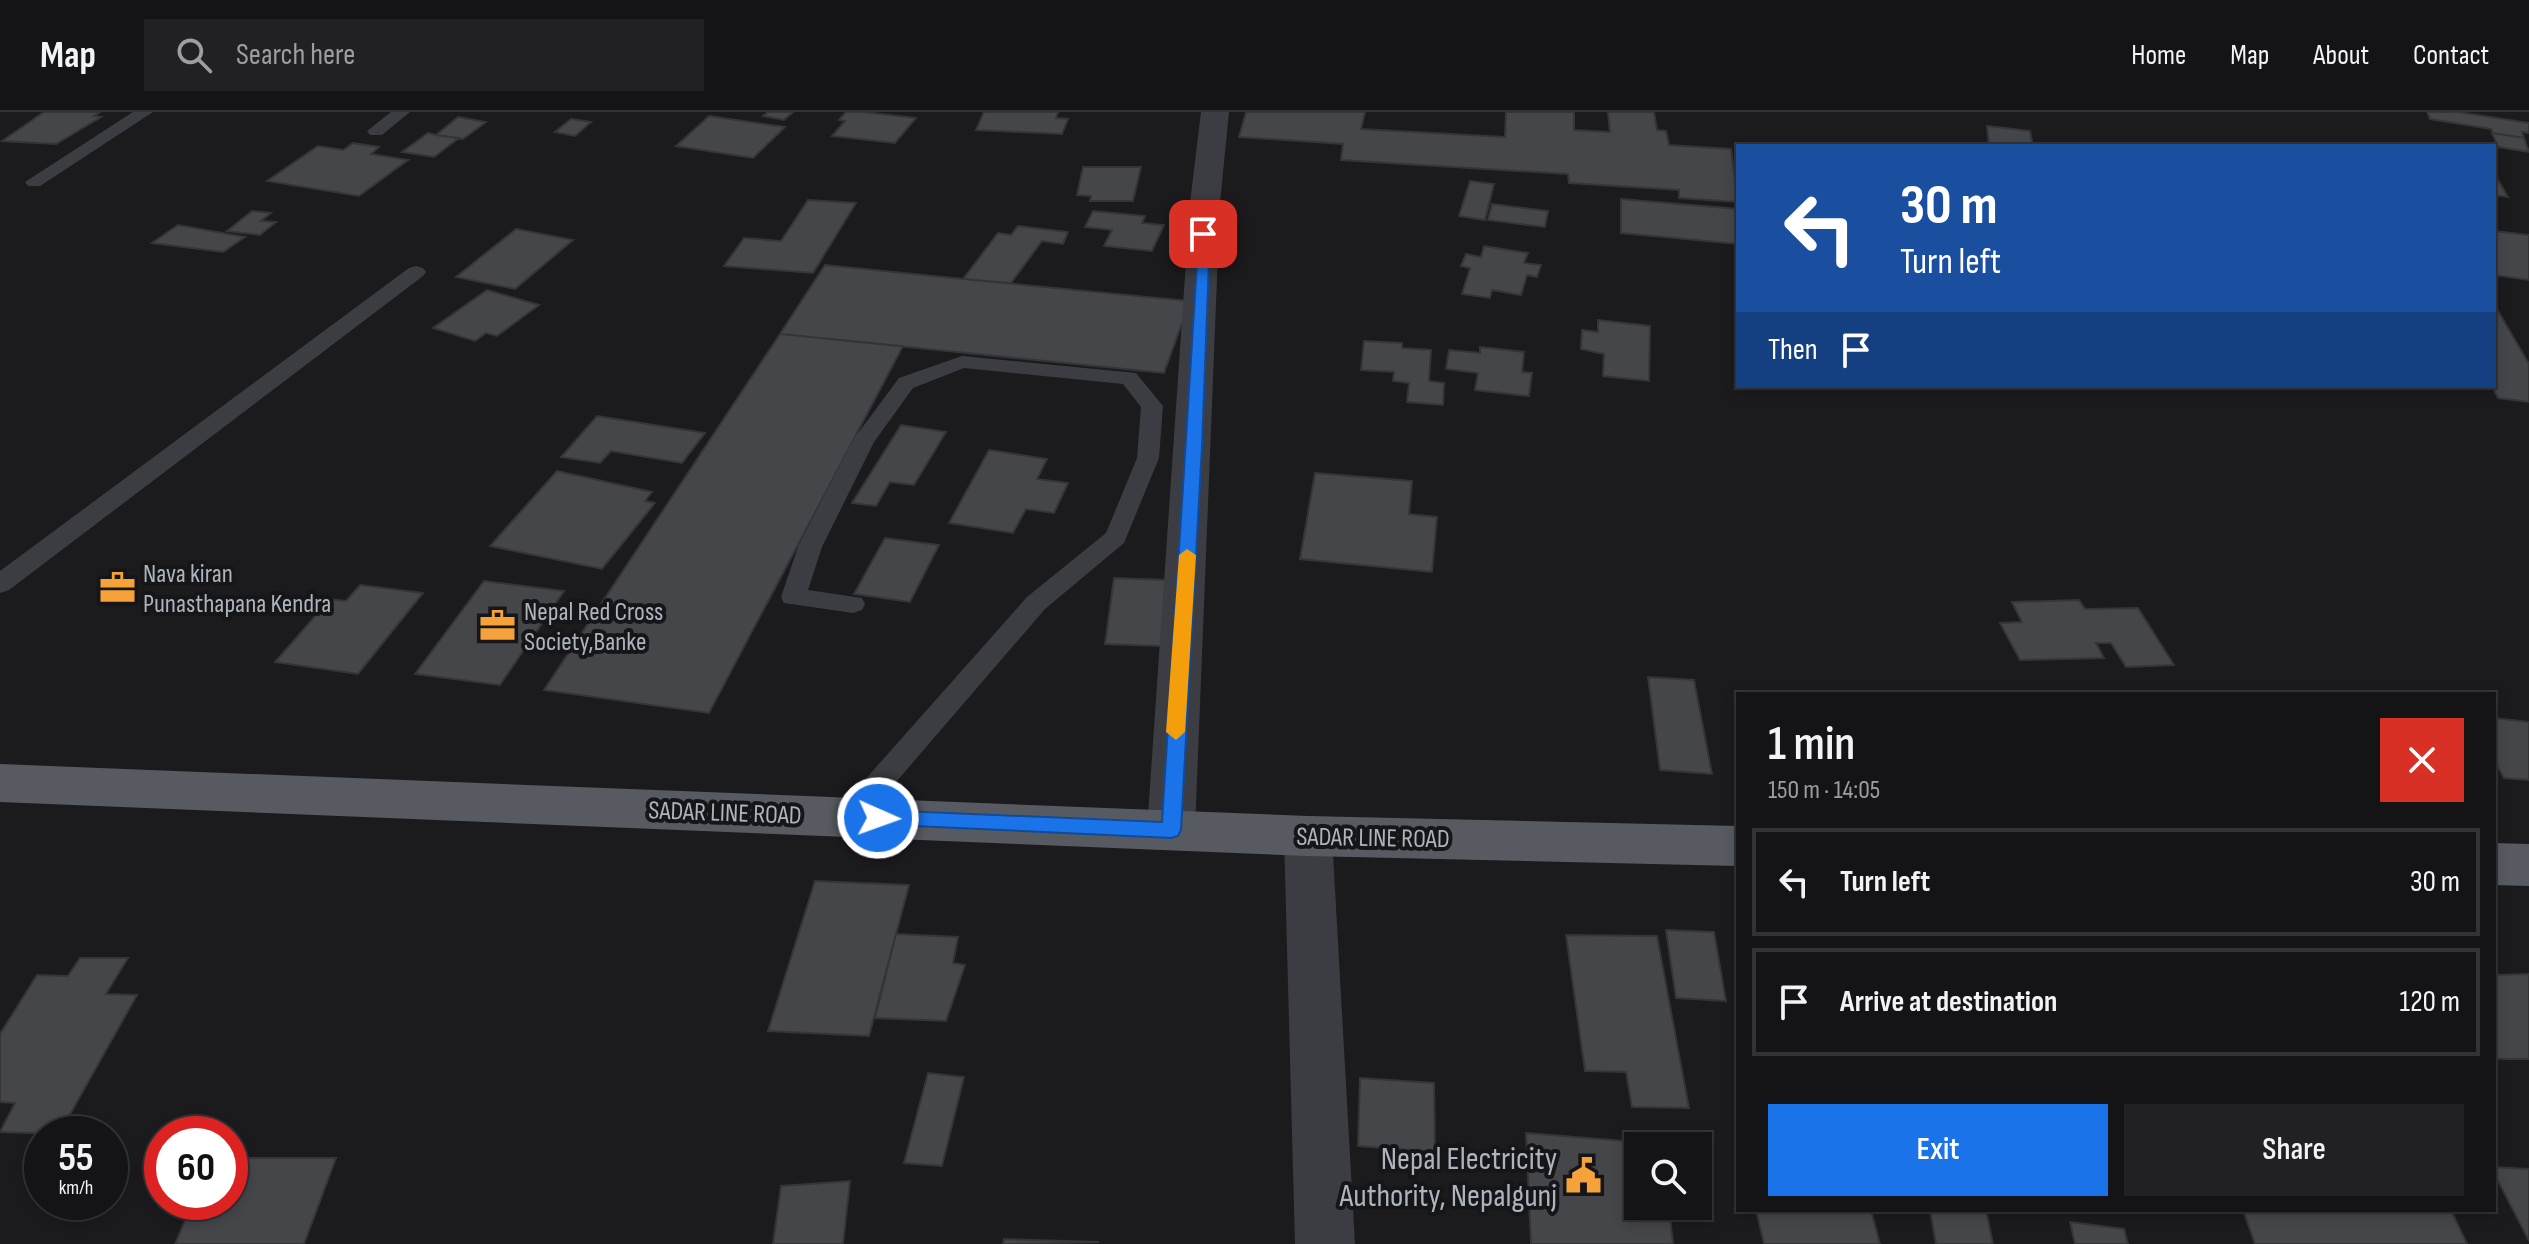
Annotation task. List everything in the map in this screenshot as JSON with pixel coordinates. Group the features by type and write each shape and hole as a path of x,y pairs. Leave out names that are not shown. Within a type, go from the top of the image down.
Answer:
{"main road":[{"name":"SADAR LINE ROAD","path":"0,783 1308,836 1736,846"},
{"path":"2496,864 2529,865"}],"street":[{"path":"1171,830 1205,203 1215,112"},
{"path":"1308,836 1325,1244"}],"lane":[{"path":"34,182 145,112"},
{"path":"376,131 402,112"},
{"path":"0,584 416,272"},
{"path":"849,817 1036,603 1116,537 1148,458 1152,406 1129,378 962,362 906,383 864,440 810,547 793,597 853,604"}],"building":[{"path":"44,112 100,112 94,116 101,117 56,144 2,141"},
{"path":"768,112 793,112 784,120 763,116"},
{"path":"846,112 916,118 895,143 832,136 845,121 839,120"},
{"path":"984,112 1058,112 1056,118 1068,119 1062,134 976,130"},
{"path":"1246,112 1365,112 1361,129 1505,137 1506,112 1574,112 1574,130 1610,132 1608,112 1654,112 1657,130 1666,131 1669,145 1731,149 1736,202 1679,198 1679,190 1569,183 1568,174 1341,160 1343,144 1239,137"},
{"path":"2427,112 2458,112 2529,123 2529,133 2522,132 2524,138 2493,133 2491,129 2430,119"},
{"path":"709,116 785,127 753,158 676,146"},
{"path":"458,117 486,122 463,139 436,135"},
{"path":"571,119 591,122 575,136 555,132"},
{"path":"1987,126 2030,131 2033,144 1989,144"},
{"path":"428,133 459,138 434,157 402,152"},
{"path":"2492,133 2524,138 2529,152 2498,147"},
{"path":"353,143 379,147 371,154 408,160 359,196 267,181 318,146 343,150"},
{"path":"1083,167 1141,167 1133,201 1090,201 1091,196 1077,195"},
{"path":"2496,176 2508,197 2496,195"},
{"path":"1470,181 1494,184 1485,220 1459,216"},
{"path":"1621,199 1736,209 1736,244 1621,233"},
{"path":"808,200 856,203 813,273 724,266 744,238 781,241"},
{"path":"1492,204 1548,211 1545,227 1488,220"},
{"path":"252,211 271,213 261,221 276,222 260,235 227,231"},
{"path":"1093,211 1145,216 1142,223 1164,225 1152,251 1104,246 1112,230 1085,227"},
{"path":"178,225 245,237 223,252 152,243"},
{"path":"1018,226 1068,232 1063,244 1042,241 1011,283 963,279 998,233 1011,235"},
{"path":"516,229 573,240 515,289 456,277"},
{"path":"2496,231 2529,235 2529,280 2496,275"},
{"path":"1484,246 1528,253 1524,263 1541,265 1537,277 1527,275 1521,295 1492,290 1490,298 1462,294 1470,268 1461,266 1466,254 1481,257"},
{"path":"825,265 1190,301 1164,373 780,334"},
{"path":"487,290 539,305 497,336 486,333 475,341 433,328"},
{"path":"2496,307 2529,364 2529,402 2498,398 2493,388 2496,388"},
{"path":"1598,320 1650,326 1649,381 1603,376 1604,354 1581,349 1582,330 1598,332"},
{"path":"780,334 903,346 709,713 544,690"},
{"path":"1364,341 1402,343 1402,348 1431,350 1429,381 1444,383 1443,405 1407,402 1409,383 1393,381 1394,372 1361,370"},
{"path":"1480,347 1524,352 1522,372 1532,373 1529,396 1475,390 1478,373 1446,369 1449,350 1480,353"},
{"path":"597,416 705,433 682,463 611,451 600,463 561,457"},
{"path":"901,425 946,432 914,485 890,482 876,506 852,503"},
{"path":"989,450 1047,459 1037,479 1068,483 1054,513 1026,509 1013,533 949,523"},
{"path":"557,471 652,492 645,501 655,503 602,569 490,546"},
{"path":"1315,473 1412,481 1409,514 1437,517 1432,572 1300,559"},
{"path":"885,538 939,545 910,602 854,594"},
{"path":"1114,578 1169,580 1161,646 1105,644"},
{"path":"484,581 564,591 500,685 415,674"},
{"path":"360,585 423,593 358,674 275,662 330,599 346,601"},
{"path":"2079,600 2085,609 2138,608 2174,665 2126,667 2111,643 2096,643 2104,658 2020,660 2000,623 2022,622 2012,602"},
{"path":"1648,677 1694,680 1712,774 1660,770"},
{"path":"2496,718 2529,722 2529,780 2504,778 2496,764"},
{"path":"815,881 909,885 869,1036 768,1031"},
{"path":"1666,930 1714,932 1726,1001 1676,998"},
{"path":"896,934 958,937 953,963 965,965 946,1021 875,1018"},
{"path":"1566,935 1657,936 1689,1108 1632,1107 1626,1072 1585,1071"},
{"path":"80,958 128,958 106,994 137,995 69,1116 24,1116 24,1133 0,1132 15,1103 0,1102 0,1034 37,975 68,976"},
{"path":"2529,974 2529,1059 2496,1059 2496,975"},
{"path":"928,1073 964,1077 942,1166 904,1163"},
{"path":"1360,1078 1434,1083 1435,1152 1358,1146"},
{"name":"Nepal Electricity Authority, Nepalgunj","path":"1526,1133 1624,1141 1624,1220 1670,1220 1673,1244 1531,1244"},
{"path":"248,1158 336,1158 304,1244 175,1244 185,1220 248,1220"},
{"path":"2496,1167 2529,1169 2529,1241 2496,1177"},
{"path":"850,1181 843,1244 773,1244 781,1186"},
{"path":"1756,1212 1872,1212 1880,1244 1764,1244"},
{"path":"1930,1212 1986,1212 1993,1244 1936,1244"},
{"path":"2244,1212 2452,1212 2467,1244 2255,1244"},
{"path":"2070,1222 2124,1229 2128,1244 2075,1244"},
{"path":"1004,1239 1099,1242 1003,1244"}],"slow traffic":[{"path":"1176,732 1187,555"}],"place":[{"name":"Nava kiran Punasthapana Kendra","path":"117,588"},
{"name":"Nepal Red Cross Society,Banke","path":"498,626"},
{"name":"Nepal Electricity Authority, Nepalgunj","path":"1583,1176"}],"route":[{"path":"878,818 1171,830 1203,234"}]}
